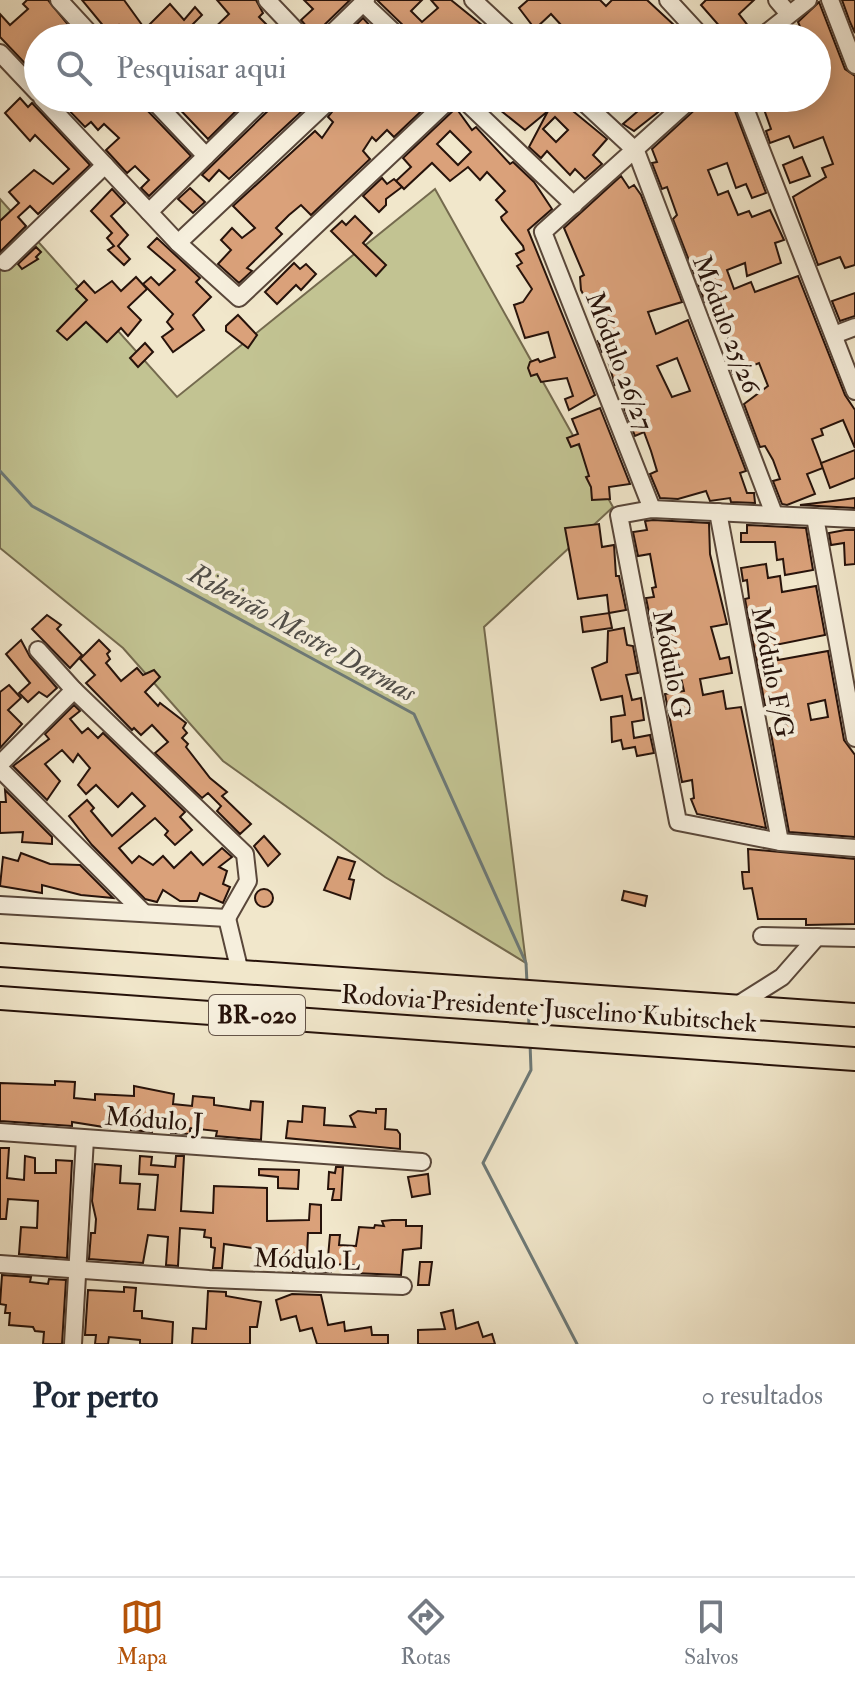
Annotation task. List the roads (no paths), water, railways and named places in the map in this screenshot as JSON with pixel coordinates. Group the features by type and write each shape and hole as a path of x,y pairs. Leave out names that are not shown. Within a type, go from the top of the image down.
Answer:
{"highway":[{"name":"Rodovia Presidente Juscelino Kubitschek","path":"0,955 855,1015"},
{"name":"Rodovia Presidente Juscelino Kubitschek","path":"0,998 556,1035 855,1059"}],"street":[{"path":"59,0 81,24"},
{"path":"267,0 290,24"},
{"path":"473,0 499,24"},
{"path":"668,0 690,24"},
{"path":"777,0 789,14"},
{"path":"777,24 808,0"},
{"path":"830,0 855,65"},
{"path":"341,24 365,1 386,24"},
{"path":"0,53 24,78"},
{"path":"55,112 178,243 239,298 436,112"},
{"path":"164,112 206,156"},
{"path":"149,212 251,112"},
{"path":"178,243 317,112"},
{"path":"477,112 574,205 677,112"},
{"path":"594,112 636,151"},
{"path":"746,112 855,391"},
{"name":"Módulo 25/26","path":"636,151 774,514"},
{"path":"5,262 105,165"},
{"name":"Módulo 26/27","path":"574,205 543,232 652,509"},
{"path":"834,335 855,327"},
{"path":"652,509 855,519"},
{"name":"Módulo G","path":"652,509 619,515 678,822 780,842"},
{"name":"Módulo F/G","path":"718,512 780,842"},
{"path":"815,517 855,738"},
{"path":"38,650 74,690 245,854 248,881 227,918 240,972"},
{"path":"74,690 0,766 143,912"},
{"path":"780,842 855,848"},
{"path":"0,905 227,918"},
{"path":"762,936 855,938"},
{"path":"736,1006 782,977 817,937"},
{"name":"Módulo J","path":"0,1132 422,1162"},
{"path":"73,1344 85,1139"},
{"path":"0,1264 78,1270"},
{"name":"Módulo L","path":"78,1270 209,1279 403,1286"}],"waterway":[{"name":"Ribeirão Mestre Darmas","path":"0,471 32,506 414,714 526,963 527,983"},
{"name":"Ribeirão Mestre Darmas","path":"528,999 529,1027"},
{"name":"Ribeirão Mestre Darmas","path":"530,1043 531,1070 483,1163 577,1344"}]}
